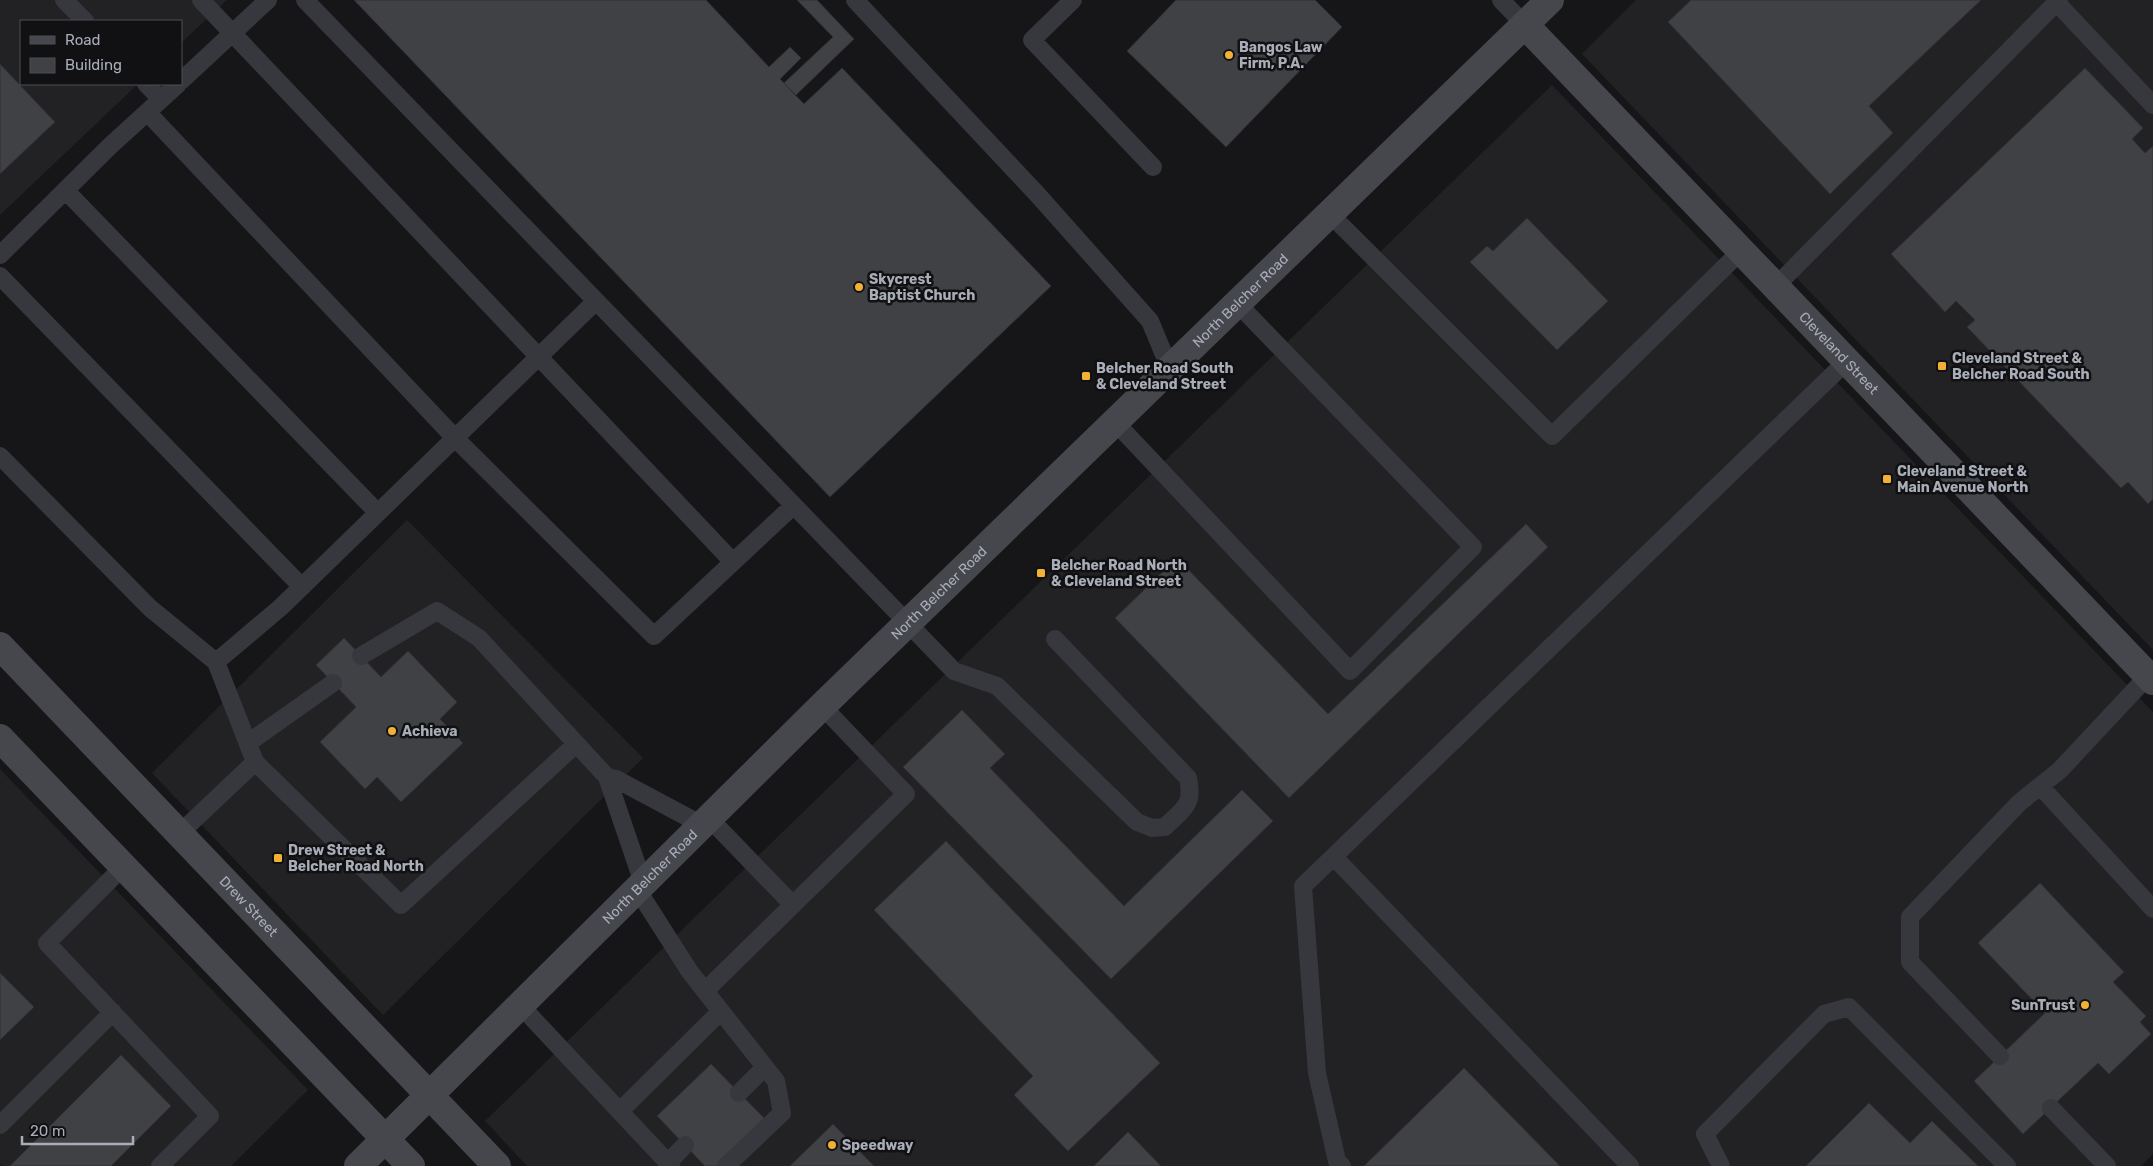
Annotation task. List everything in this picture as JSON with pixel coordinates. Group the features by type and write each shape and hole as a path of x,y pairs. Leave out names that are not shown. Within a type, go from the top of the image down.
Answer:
{"main road":[{"name":"North Belcher Road","path":"358,1166 822,706 1550,0"},
{"name":"Cleveland Street","path":"1525,25 2151,678"},
{"name":"Drew Street","path":"0,646 497,1166"},
{"path":"0,738 411,1166"}],"lane":[{"path":"64,0 84,20"},
{"path":"201,0 231,34 733,562"},
{"path":"182,80 268,0"},
{"path":"305,0 954,672 997,686 1137,822 1152,828 1165,827 1190,803 1191,791 1188,778 1055,640"},
{"path":"854,0 1037,194 1150,321 1170,369"},
{"path":"1073,0 1032,40 1153,167"},
{"path":"1501,0 1525,25"},
{"path":"1776,286 2058,1 2153,105"},
{"path":"147,85 162,99"},
{"path":"0,255 177,85"},
{"path":"147,112 455,438 654,636 793,506"},
{"path":"66,191 378,513"},
{"path":"1330,214 1552,436 1741,251"},
{"path":"0,276 302,587"},
{"path":"216,662 302,587 596,301"},
{"path":"1115,422 1350,671 1473,547 1237,303"},
{"path":"1342,1166 1337,1161 1317,1073 1303,886 1847,361"},
{"path":"0,456 150,608 216,662 255,762 401,905 576,744"},
{"path":"361,656 437,611 478,638 607,777 640,886 690,972 776,1081 782,1113 726,1166"},
{"path":"2000,1056 1910,962 1910,917 2019,803 2060,770 2151,678"},
{"path":"248,744 333,683"},
{"path":"705,991 906,794 822,706"},
{"path":"179,834 255,762"},
{"path":"607,777 616,779 705,821 793,905"},
{"path":"2040,786 2153,909"},
{"path":"1334,857 1630,1166"},
{"path":"123,866 47,943 210,1116 160,1166"},
{"path":"520,1005 669,1164 685,1145"},
{"path":"1721,1166 1705,1134 1824,1014 1849,1007 2007,1166"},
{"path":"620,1111 721,1011"},
{"path":"0,1124 112,1012"},
{"path":"740,1093 765,1067"},
{"path":"2051,1108 2107,1166"}],"shaded area":[{"path":"0,0 227,0 182,42 182,20 20,20 20,85 137,85 0,215"},
{"path":"1636,0 2153,0 2153,650 1582,54"},
{"path":"1552,85 2153,712 2153,1154 2141,1166 527,1166 485,1121"},
{"path":"407,520 643,758 383,1015 152,773"},
{"path":"0,769 308,1090 231,1166 2,1166 0,1164"}],"building":[{"path":"354,0 706,0 769,67 790,47 801,58 780,79 804,104 842,68 1051,286 830,497"},
{"path":"797,0 817,0 854,39 796,95 784,83 833,37"},
{"path":"1176,0 1315,0 1342,27 1226,147 1127,51"},
{"path":"1691,0 1981,0 1869,106 1893,133 1830,194 1668,22"},
{"path":"0,64 55,122 0,174"},
{"path":"2085,68 2143,128 2132,139 2145,153 2153,146 2153,499 2148,504 2128,482 2121,488 1967,327 1975,320 1956,301 1945,312 1891,254"},
{"path":"1527,218 1608,301 1557,350 1470,262 1487,246 1493,251"},
{"path":"1526,524 1548,547 1289,798 1115,618 1177,558 1328,714"},
{"name":"Achieva","path":"344,638 381,677 408,651 457,702 440,719 463,743 401,802 377,777 365,789 320,742 356,707 316,665"},
{"path":"962,710 1005,754 990,768 1124,906 1242,790 1273,821 1111,979 903,767"},
{"path":"946,841 1160,1063 1068,1151 1014,1095 1033,1076 874,910"},
{"path":"2040,883 2124,972 2113,982 2146,1016 2140,1022 2151,1034 2109,1074 2098,1063 2023,1134 1974,1081 2045,1013 1978,943"},
{"path":"0,973 34,1007 0,1040"},
{"path":"121,1055 171,1106 111,1166 10,1166"},
{"path":"711,1064 767,1121 720,1166 705,1166 657,1116"},
{"path":"1464,1068 1560,1166 1364,1166"},
{"path":"1869,1103 1910,1143 1932,1121 1978,1166 1806,1166"},
{"name":"Speedway","path":"833,1124 874,1166 790,1166"},
{"path":"1128,1132 1161,1166 1094,1166"}],"place":[{"name":"Bangos Law Firm, P.A.","path":"1229,55"},
{"name":"Skycrest Baptist Church","path":"859,287"},
{"name":"Cleveland Street & Belcher Road South","path":"1942,366"},
{"name":"Belcher Road South & Cleveland Street","path":"1086,376"},
{"name":"Cleveland Street & Main Avenue North","path":"1887,479"},
{"name":"Belcher Road North & Cleveland Street","path":"1041,573"},
{"name":"Achieva","path":"392,731"},
{"name":"Drew Street & Belcher Road North","path":"278,858"},
{"name":"SunTrust","path":"2085,1005"},
{"name":"Speedway","path":"832,1145"}]}
